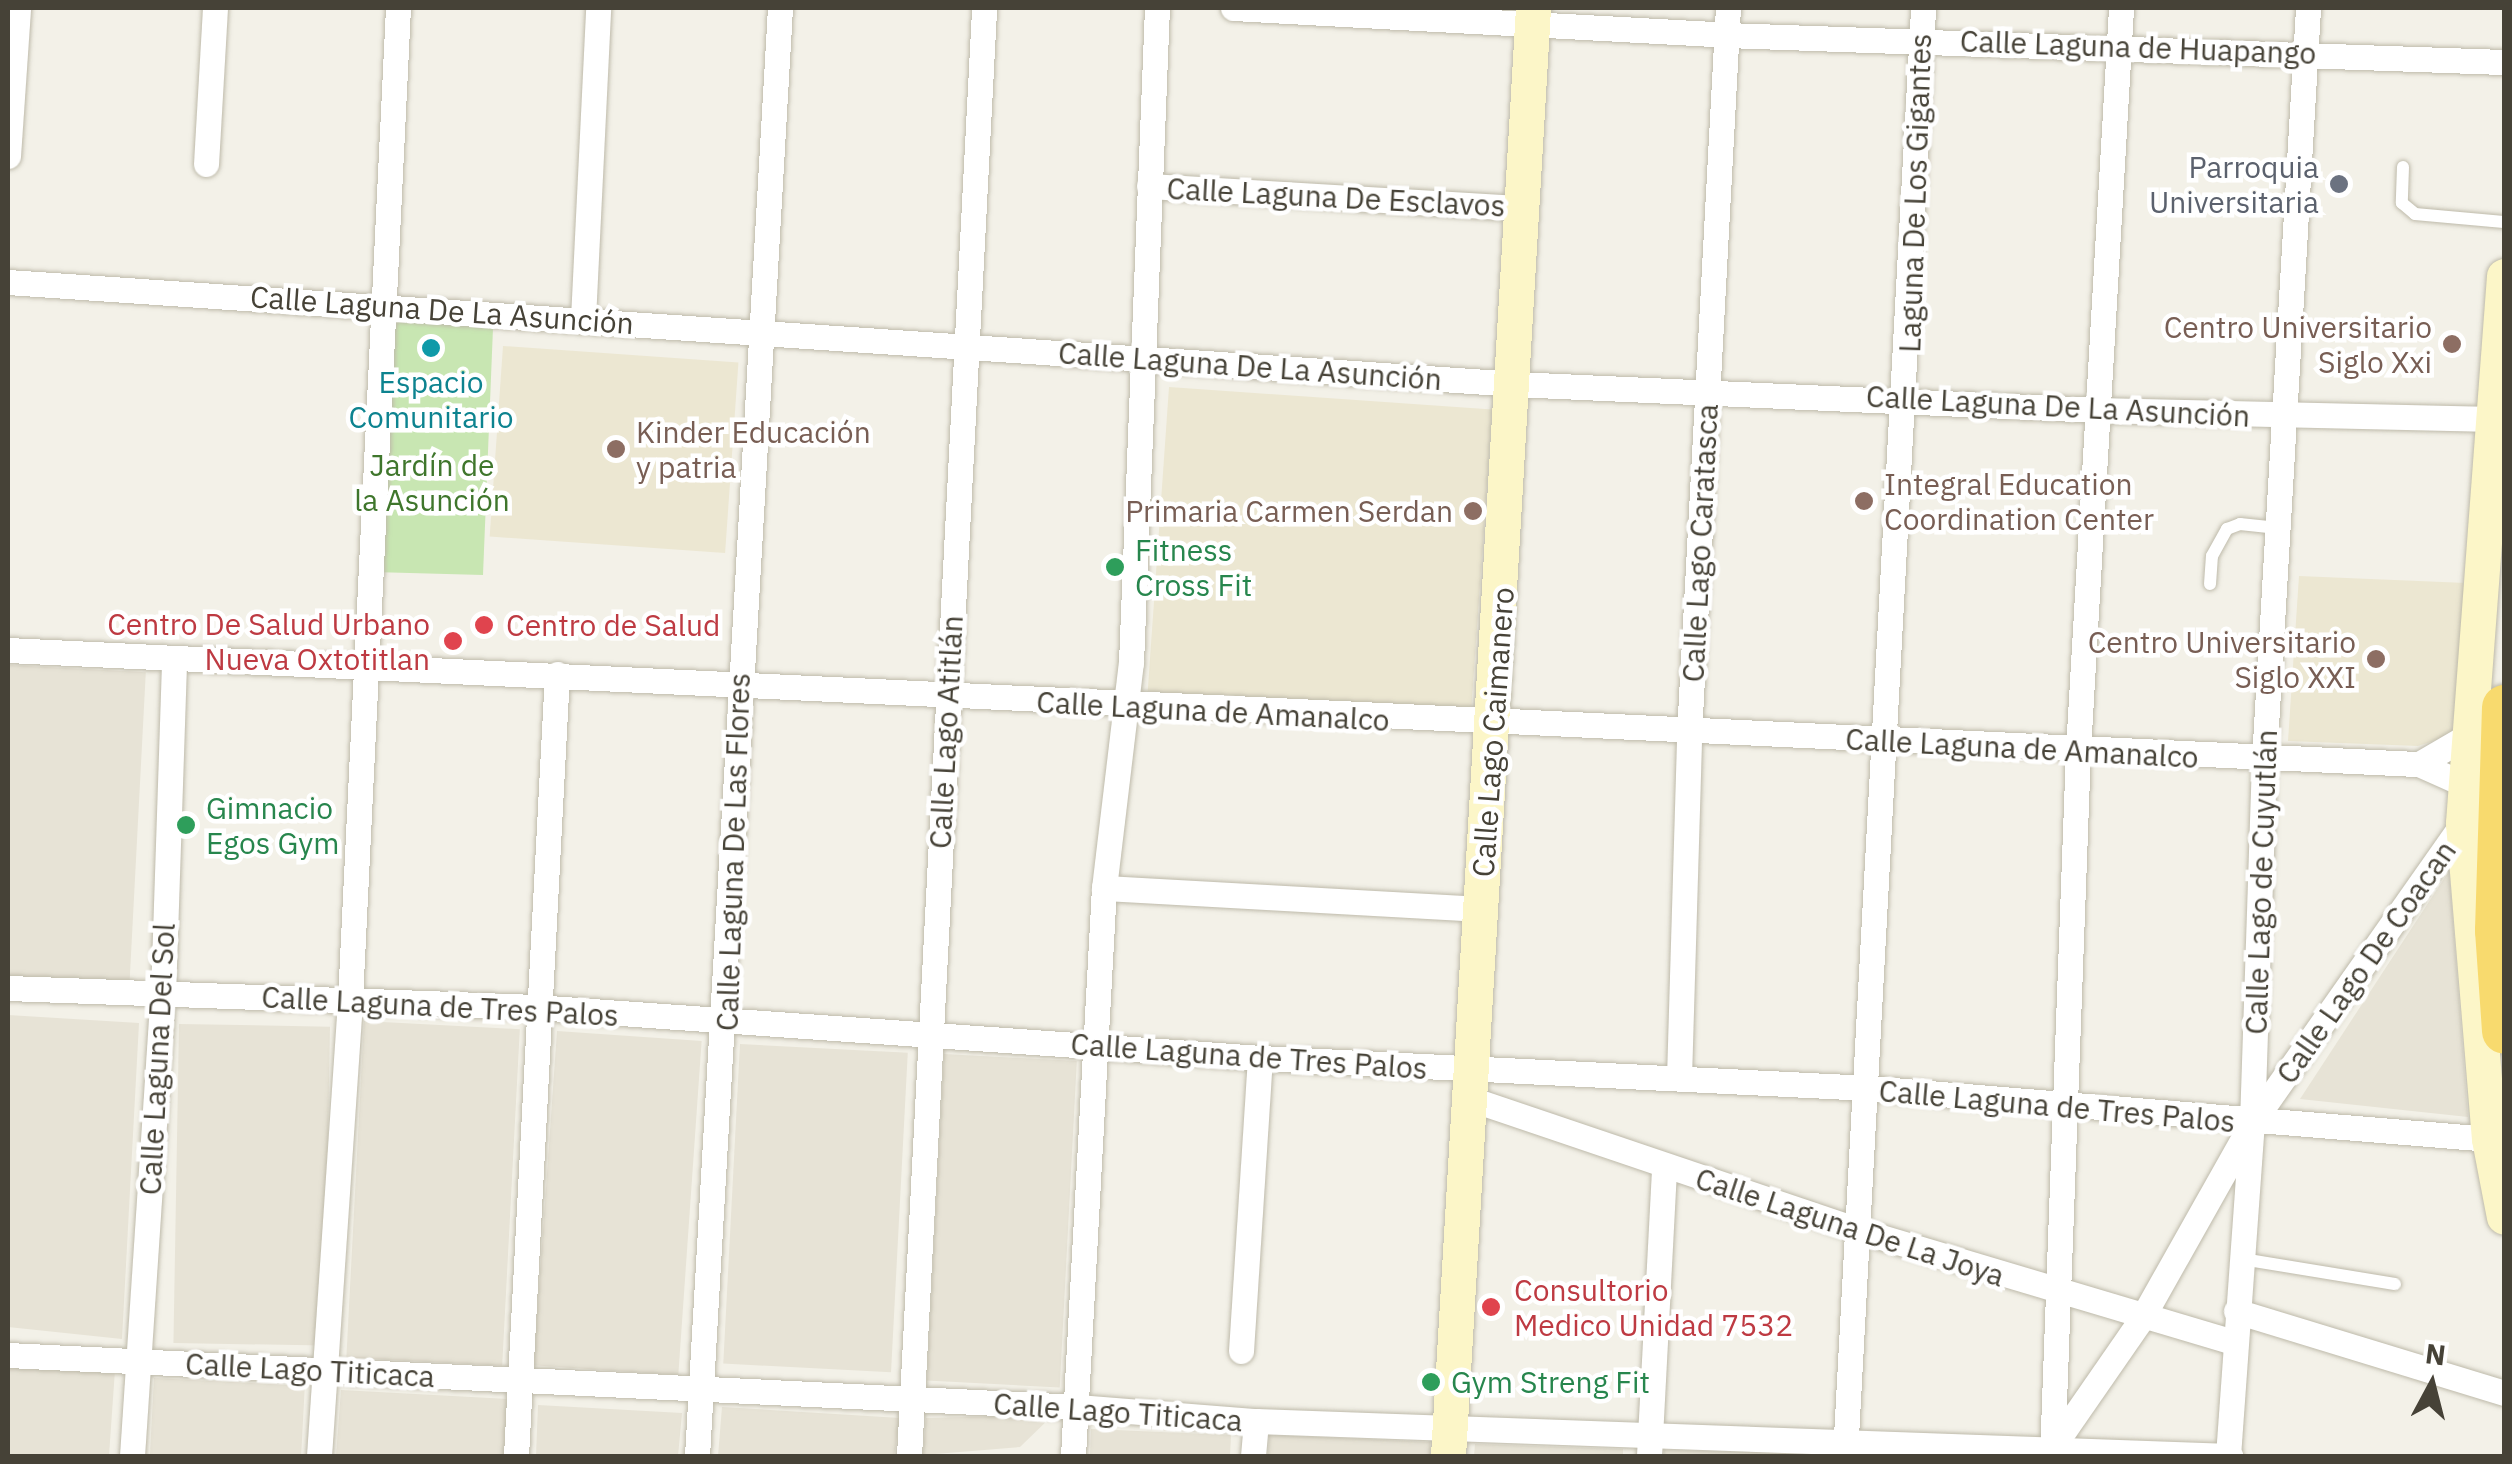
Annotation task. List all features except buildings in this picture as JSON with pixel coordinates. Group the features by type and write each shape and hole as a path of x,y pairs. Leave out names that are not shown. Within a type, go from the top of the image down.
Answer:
{"highway":[{"path":"2504,707 2482,931 2504,1031"}],"street":[{"path":"8,156 18,8"},
{"path":"206,164 215,8"},
{"path":"320,1456 368,667 398,8"},
{"path":"583,319 598,8"},
{"name":"Calle Laguna De Las Flores","path":"698,1456 726,1023 739,683 764,333 780,8"},
{"name":"Calle Lago Atitlán","path":"909,1456 970,346 984,8"},
{"path":"1073,1456 1104,888 1131,662 1140,359 1157,8"},
{"name":"Calle Laguna de Huapango","path":"1232,8 1532,16 1726,35 2119,45 2504,62"},
{"name":"Calle Lago Caratasca","path":"1679,1078 1689,734 1728,8"},
{"name":"Laguna De Los Gigantes","path":"1845,1448 1906,398 1922,8"},
{"path":"2050,1454 2078,750 2121,8"},
{"name":"Calle Lago de Cuyutlán","path":"2229,1456 2236,1311 2252,1123 2264,760 2308,8"},
{"name":"Calle Lago Caimanero","path":"1449,1440 1514,384 1532,16"},
{"name":"Calle Laguna De Esclavos","path":"1149,186 1522,208"},
{"path":"2504,276 2463,823 2482,931 2489,1139 2504,1217"},
{"name":"Calle Laguna De La Asunción","path":"8,282 1514,384 1906,398 2097,410 2493,420"},
{"name":"Calle Laguna de Amanalco","path":"8,650 739,683 948,698 1494,725 2419,764 2466,786"},
{"name":"Calle Laguna Del Sol","path":"132,1456 163,995 174,660"},
{"path":"516,1456 536,1008 557,674"},
{"path":"2419,764 2469,735"},
{"name":"Calle Lago De Coacan","path":"2050,1454 2142,1318 2252,1123 2463,823"},
{"path":"1104,888 1482,909"},
{"name":"Calle Laguna de Tres Palos","path":"8,988 536,1008 1260,1058 1472,1085 1679,1078 1868,1088 2062,1102 2252,1123 2489,1139"},
{"path":"1242,1350 1260,1058"},
{"name":"Calle Laguna De La Joya","path":"1472,1085 1664,1168 2054,1292 2234,1342"},
{"path":"1650,1444 1664,1168"},
{"path":"2236,1311 2504,1394"},
{"name":"Calle Lago Titicaca","path":"8,1355 1077,1406 1449,1440 2229,1456"},
{"path":"1254,1456 1256,1421"}],"lane":[{"path":"2404,167 2402,203 2416,214 2504,222"},
{"path":"2210,584 2212,556 2226,530 2240,524 2278,528"},
{"path":"2240,1258 2395,1284"}],"shaded area":[{"name":"Kinder Educación y patria","path":"503,346 738,362 725,553 490,537"},
{"path":"1169,387 1492,410 1471,714 1148,691"},
{"name":"Centro Universitario Siglo XXI","path":"2299,576 2466,583 2452,735 2418,746 2288,741"},
{"path":"8,665 146,672 129,985 8,978"},
{"path":"2449,871 2468,1117 2300,1099"},
{"path":"8,1015 139,1023 122,1339 8,1327"},
{"path":"364,1021 520,1029 502,1366 346,1358"},
{"path":"179,1024 330,1027 324,1346 173,1343"},
{"path":"557,1031 702,1041 678,1375 534,1365"},
{"path":"740,1044 908,1053 891,1372 723,1364"},
{"path":"944,1054 1077,1061 1060,1388 927,1381"},
{"path":"8,1366 115,1373 109,1456 8,1456"},
{"path":"154,1378 305,1386 301,1456 150,1456"},
{"path":"341,1390 508,1399 504,1456 336,1456"},
{"path":"538,1405 682,1413 678,1456 536,1456"},
{"path":"722,1407 900,1418 894,1456 718,1456"},
{"path":"1053,1415 1020,1447 923,1455 926,1418"},
{"path":"1091,1429 1231,1435 1230,1456 1090,1456"},
{"path":"1269,1435 1430,1442 1430,1456 1268,1456"},
{"path":"1475,1444 1623,1449 1623,1456 1474,1456"},
{"path":"1664,1450 1824,1454 1664,1456"}],"green space":[{"name":"Jardín de la Asunción","path":"397,321 493,328 483,575 373,572 381,392"}],"place":[{"name":"Parroquia Universitaria","path":"2339,184"},
{"name":"Centro Universitario Siglo Xxi","path":"2452,344"},
{"name":"Espacio Comunitario","path":"431,348"},
{"name":"Kinder Educación y patria","path":"616,449"},
{"name":"Integral Education Coordination Center","path":"1864,501"},
{"name":"Primaria Carmen Serdan","path":"1473,511"},
{"name":"Fitness Cross Fit","path":"1115,567"},
{"name":"Centro de Salud","path":"484,625"},
{"name":"Centro De Salud Urbano Nueva Oxtotitlan","path":"453,641"},
{"name":"Centro Universitario Siglo XXI","path":"2376,659"},
{"name":"Gimnacio Egos Gym","path":"186,825"},
{"name":"Consultorio Medico Unidad 7532","path":"1491,1307"},
{"name":"Gym Streng Fit","path":"1431,1382"}]}
